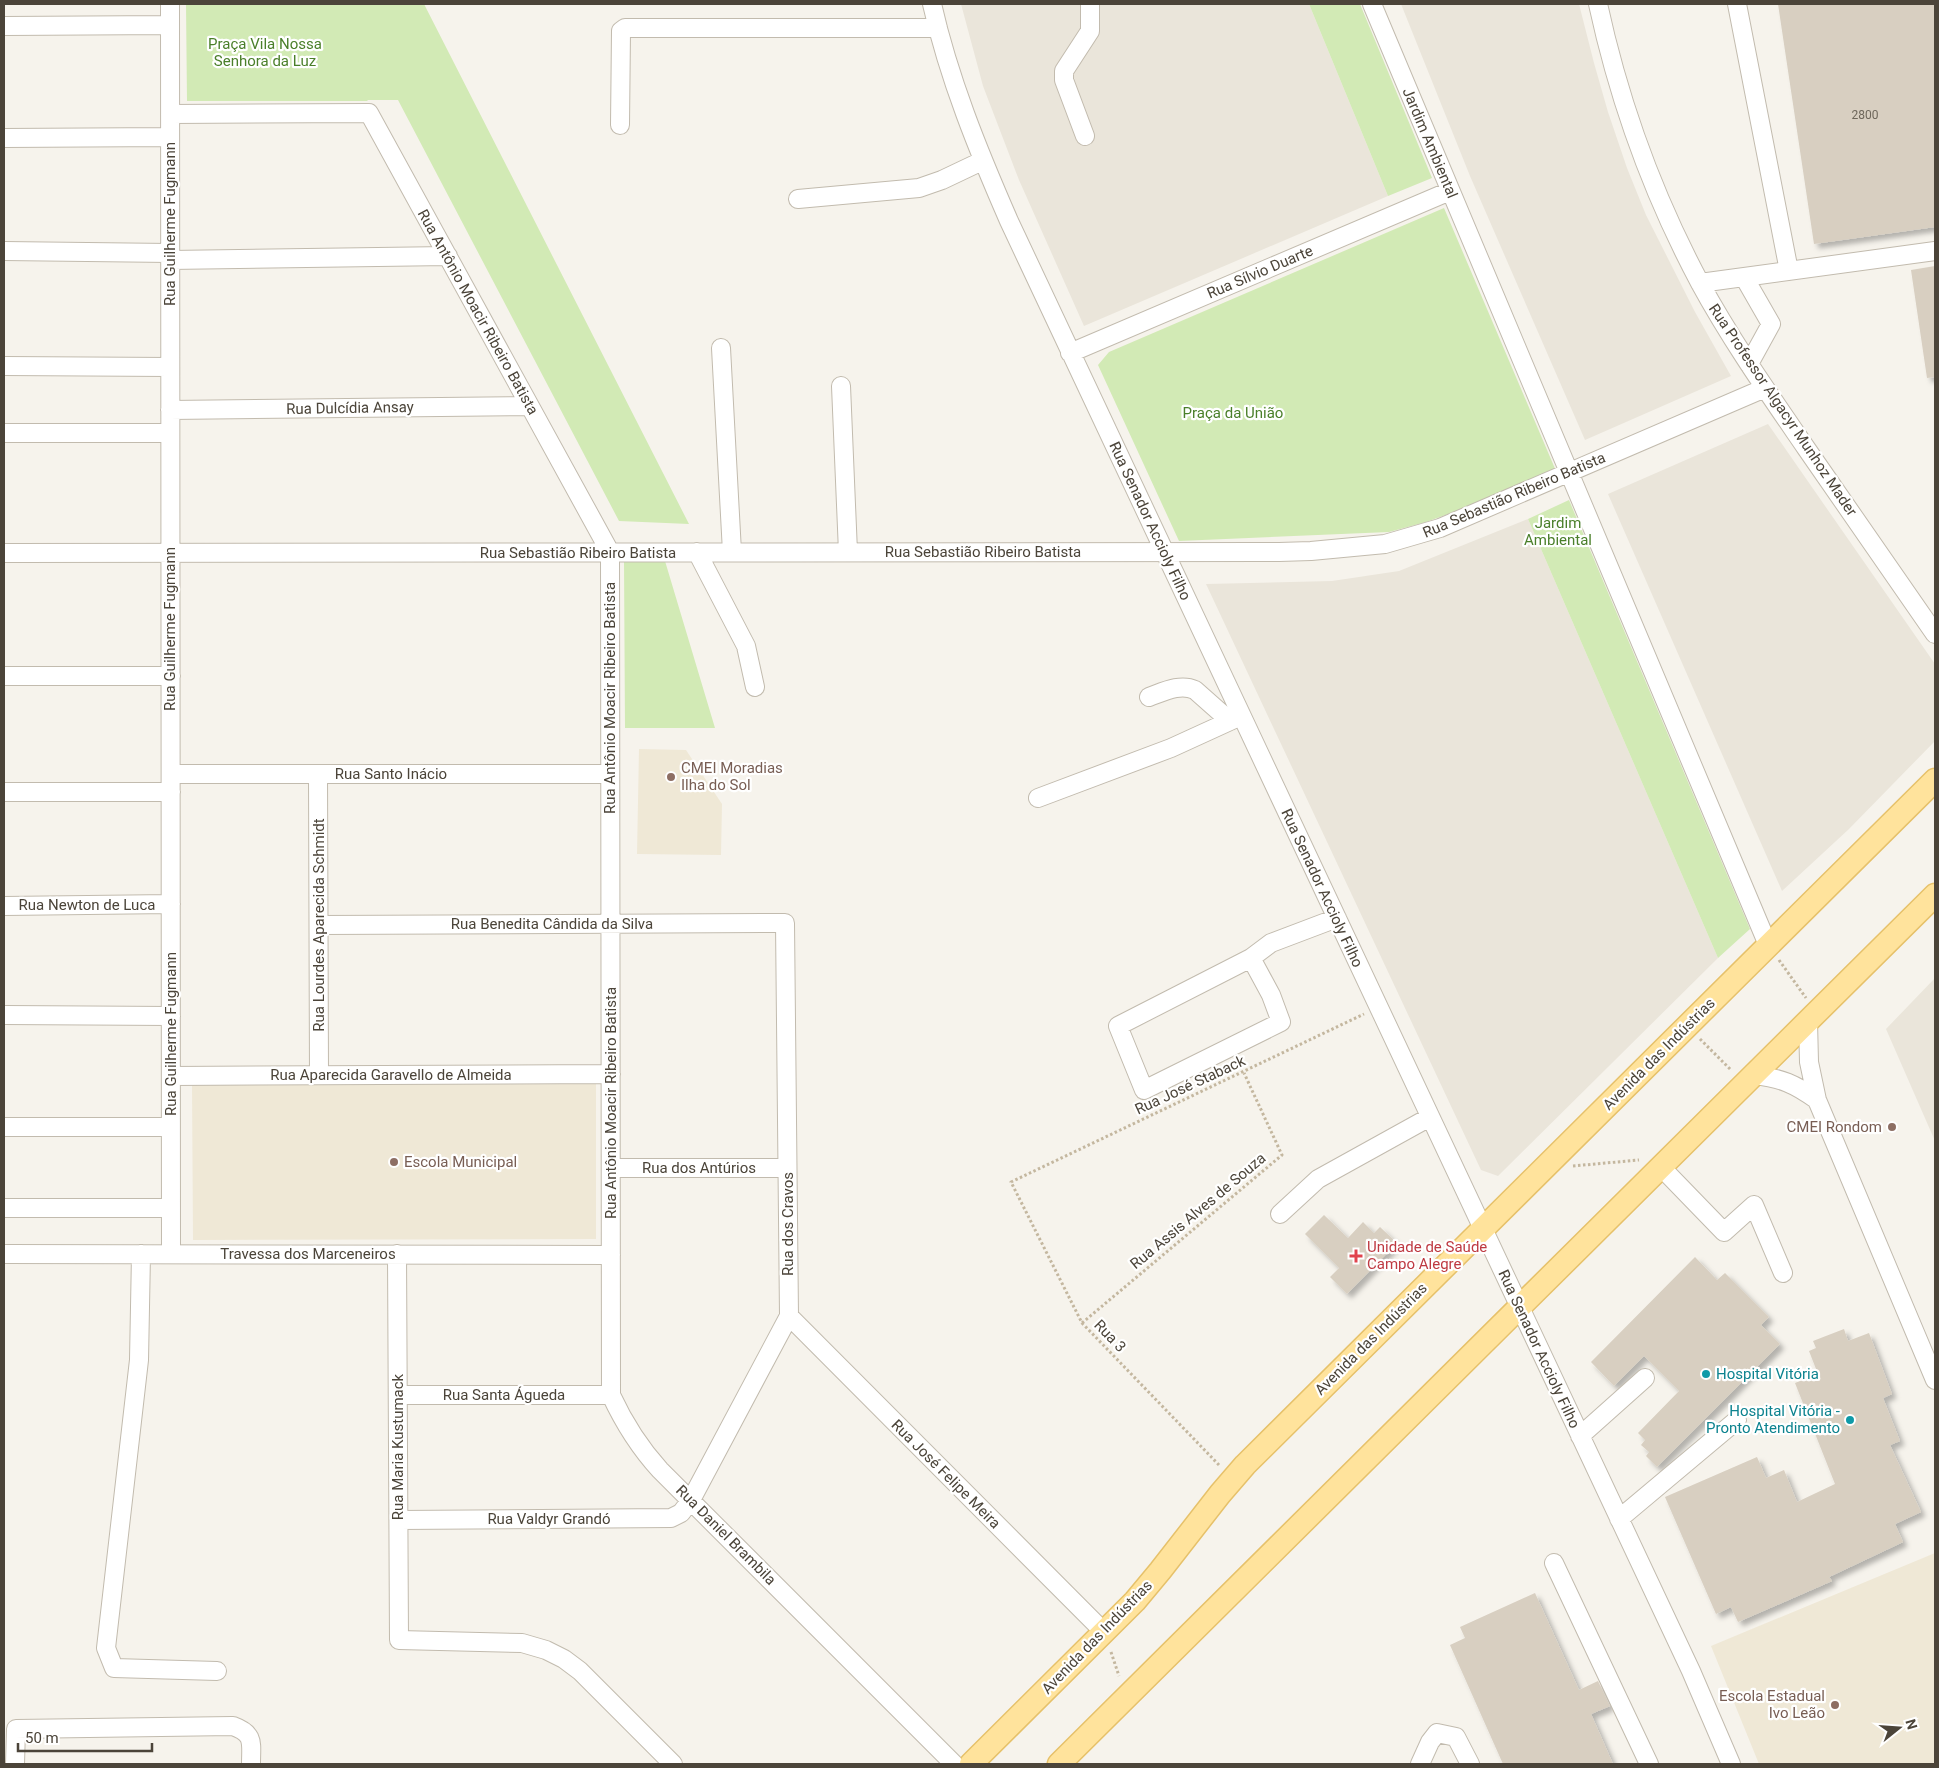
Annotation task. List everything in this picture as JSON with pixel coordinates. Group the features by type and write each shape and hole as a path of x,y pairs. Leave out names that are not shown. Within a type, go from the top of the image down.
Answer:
{"main road":[{"name":"Avenida das Indústrias","path":"971,1764 1135,1601 1232,1479 1935,780"},
{"path":"1059,1764 1935,895"}],"street":[{"name":"Rua Guilherme Fugmann","path":"170,4 171,1254"},
{"name":"Rua Senador Accioly Filho","path":"932,4 964,114 982,161 1164,552 1236,719 1337,918 1691,1671 1731,1764"},
{"path":"1085,136 1064,80 1064,71 1090,31 1090,4"},
{"name":"Jardim Ambiental","path":"1372,4 1768,945"},
{"name":"Rua Professor Algacyr Munhoz Mader","path":"1598,4 1615,70 1644,161 1663,207 1700,283 1765,388 1935,634"},
{"path":"1737,4 1789,271"},
{"path":"4,26 170,25"},
{"path":"620,124 622,31 625,28 938,28"},
{"name":"Rua Antônio Moacir Ribeiro Batista","path":"170,114 369,113 610,552 611,1255"},
{"path":"4,138 170,137"},
{"path":"798,200 919,188 942,180 982,161"},
{"name":"Rua Sílvio Duarte","path":"1070,353 1450,191"},
{"path":"4,251 170,256 448,256"},
{"path":"1700,283 1935,251"},
{"path":"1744,277 1771,324 1749,364"},
{"path":"721,348 732,552"},
{"path":"4,366 170,366"},
{"path":"841,386 848,552"},
{"name":"Rua Sebastião Ribeiro Batista","path":"4,554 1311,551 1385,544 1440,528 1765,388"},
{"name":"Rua Dulcídia Ansay","path":"170,410 529,406"},
{"path":"4,433 170,433"},
{"path":"697,552 746,646 755,687"},
{"path":"4,676 171,676"},
{"path":"1149,697 1179,687 1188,687 1236,719"},
{"path":"1038,798 1171,748 1236,719"},
{"name":"Rua Santo Inácio","path":"171,774 610,774"},
{"name":"Rua Lourdes Aparecida Schmidt","path":"318,774 319,1075"},
{"path":"4,792 170,792"},
{"name":"Rua Newton de Luca","path":"4,906 171,904"},
{"path":"1251,958 1271,995 1281,1022 1144,1090 1118,1026 1251,958 1271,944 1337,918"},
{"name":"Rua Benedita Cândida da Silva","path":"319,925 785,923"},
{"name":"Rua dos Cravos","path":"691,1500 789,1316 785,923"},
{"path":"4,1015 171,1016"},
{"path":"1812,1017 1808,1062 1817,1100 1935,1380"},
{"name":"Rua Aparecida Garavello de Almeida","path":"171,1076 611,1074"},
{"path":"1750,1079 1774,1077 1788,1081 1817,1100"},
{"path":"1280,1214 1318,1180 1430,1117"},
{"path":"4,1127 171,1127"},
{"path":"1666,1162 1724,1232 1754,1205 1783,1273"},
{"name":"Rua dos Antúrios","path":"611,1168 788,1168"},
{"path":"4,1208 171,1208"},
{"name":"Travessa dos Marceneiros","path":"4,1254 611,1255"},
{"path":"141,1254 139,1360 106,1648 114,1668 217,1671"},
{"name":"Rua Maria Kustumack","path":"398,1254 399,1640 496,1641 522,1643 546,1650 564,1659 580,1671 673,1764"},
{"name":"Rua Daniel Brambila","path":"611,1255 611,1394 631,1434 644,1453 954,1764"},
{"name":"Rua José Felipe Meira","path":"789,1316 1104,1632"},
{"path":"1580,1436 1645,1378"},
{"name":"Rua Santa Águeda","path":"398,1395 611,1394"},
{"path":"1619,1519 1737,1420"},
{"name":"Rua Valdyr Grandó","path":"399,1520 671,1518 681,1512 691,1500"},
{"path":"1554,1562 1649,1764"},
{"path":"15,1764 16,1730 233,1726 245,1730 251,1740 251,1764"},
{"path":"1420,1764 1430,1742 1437,1733 1456,1737 1470,1764"}],"path":[{"path":"1768,945 1812,1017"},
{"name":"Rua José Staback","path":"1011,1182 1378,1008"},
{"path":"1686,1027 1750,1079"},
{"name":"Rua Assis Alves de Souza","path":"1082,1323 1282,1155 1244,1072"},
{"path":"1543,1169 1666,1162"},
{"name":"Rua 3","path":"1011,1182 1082,1323 1232,1479"},
{"path":"1104,1632 1127,1697"}],"shaded area":[{"path":"961,4 1309,4 1388,196 1084,326 1019,180 983,86"},
{"path":"1401,4 1579,4 1608,112 1627,168 1646,215 1695,312 1731,376 1585,440 1470,176"},
{"path":"1768,424 1935,664 1935,741 1849,829 1782,891 1608,494"},
{"path":"1528,519 1718,958 1498,1176 1481,1170 1206,584 1332,581 1399,571"},
{"name":"CMEI Moradias Ilha do Sol","path":"639,749 686,750 722,804 721,855 637,854"},
{"path":"1935,978 1935,1141 1886,1029"},
{"name":"Escola Municipal","path":"596,1084 596,1239 193,1240 192,1085"},
{"name":"Escola Estadual Ivo Leão","path":"1935,1553 1935,1764 1759,1764 1711,1646"}],"green space":[{"name":"Praça Vila Nossa Senhora da Luz","path":"186,4 424,4 689,524 619,521 398,100 187,101"},
{"path":"1309,4 1360,4 1432,178 1388,196"},
{"name":"Praça da União","path":"1444,208 1556,471 1473,505 1426,522 1389,532 1179,541 1098,365 1109,352"},
{"name":"Jardim Ambiental","path":"1569,500 1750,929 1718,958 1528,519"},
{"path":"665,561 715,728 625,728 624,562"}],"building":[{"path":"1778,4 1935,4 1935,227 1814,244"},
{"path":"1935,266 1935,377 1927,378 1911,270"},
{"name":"Unidade de Saúde Campo Alegre","path":"1324,1215 1348,1238 1363,1222 1374,1233 1380,1227 1397,1243 1347,1294 1330,1277 1339,1268 1305,1234"},
{"name":"Hospital Vitória","path":"1695,1257 1717,1280 1725,1273 1769,1317 1761,1325 1780,1344 1657,1467 1646,1456 1649,1452 1641,1445 1645,1440 1638,1433 1679,1391 1644,1356 1614,1386 1591,1362"},
{"path":"1844,1329 1848,1341 1869,1333 1892,1394 1883,1398 1900,1441 1890,1445 1921,1512 1895,1524 1903,1542 1829,1577 1832,1581 1738,1622 1731,1607 1716,1614 1665,1497 1757,1457 1766,1478 1784,1470 1797,1502 1835,1484 1795,1383 1818,1374 1809,1351 1816,1348 1813,1341"},
{"path":"1535,1593 1579,1690 1598,1681 1610,1706 1591,1714 1613,1764 1503,1764 1450,1645 1465,1638 1460,1627"}],"place":[{"name":"CMEI Moradias Ilha do Sol","path":"671,777"},
{"name":"CMEI Rondom","path":"1892,1127"},
{"name":"Escola Municipal","path":"394,1162"},
{"name":"Unidade de Saúde Campo Alegre","path":"1356,1256"},
{"name":"Hospital Vitória","path":"1706,1374"},
{"name":"Hospital Vitória - Pronto Atendimento","path":"1850,1420"},
{"name":"Escola Estadual Ivo Leão","path":"1835,1705"}]}
